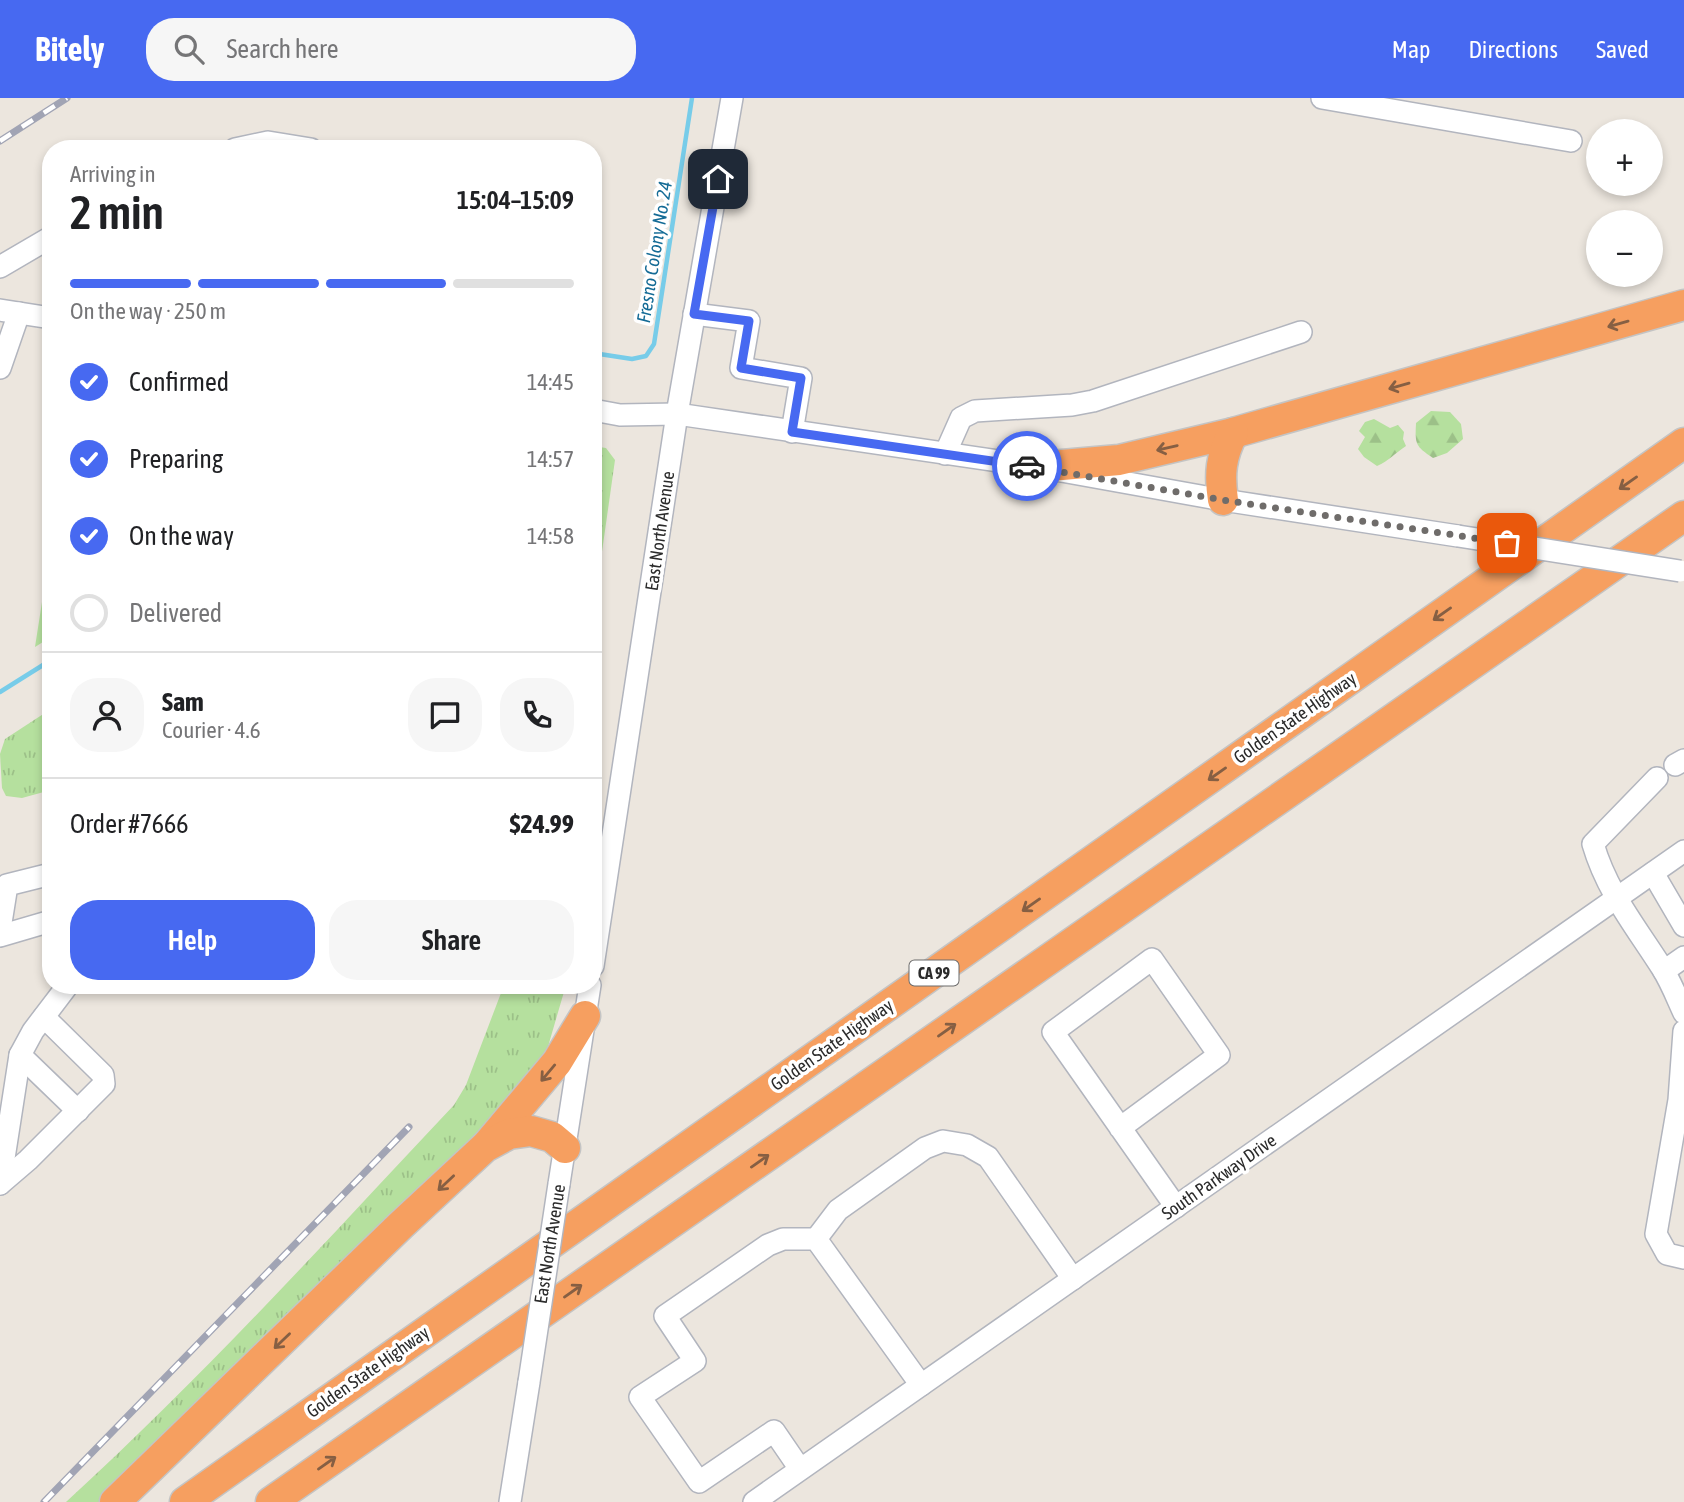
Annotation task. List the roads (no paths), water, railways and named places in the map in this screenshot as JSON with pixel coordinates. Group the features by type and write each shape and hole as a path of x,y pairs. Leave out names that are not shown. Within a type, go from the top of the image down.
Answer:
{"highway":[{"path":"1038,467 1119,460 1233,433 1684,305"},
{"path":"1223,500 1221,463 1224,449 1233,433"},
{"name":"Golden State Highway","path":"185,1502 1684,443"},
{"path":"271,1502 1684,516"},
{"path":"115,1502 401,1224 485,1147 557,1062 585,1016"},
{"path":"485,1147 509,1134 531,1131 552,1137 565,1148"}],"street":[{"name":"East North Avenue","path":"602,906 677,414 732,98"},
{"path":"1322,98 1571,141"},
{"path":"0,267 42,242"},
{"path":"0,368 9,311 42,316"},
{"path":"694,314 749,321 741,368 801,378 792,432"},
{"path":"945,454 961,418 975,411 1072,405 1093,401 1301,332"},
{"path":"602,412 620,415 677,414 1038,467 1223,500 1682,571"},
{"path":"1657,778 1593,844 1615,898 1664,971 1684,1013"},
{"name":"South Parkway Drive","path":"754,1502 1684,851"},
{"path":"1653,873 1684,926"},
{"path":"0,929 7,885 42,876"},
{"path":"0,936 42,924"},
{"path":"1664,971 1684,957"},
{"path":"1120,1128 1219,1055 1152,959 1053,1032 1120,1128 1176,1207"},
{"path":"0,1184 20,1055 33,1031 61,994"},
{"name":"East North Avenue","path":"510,1502 589,994"},
{"path":"0,1184 29,1160 104,1084 103,1075 44,1017"},
{"path":"1684,1031 1679,1100 1656,1234 1667,1254 1684,1258"},
{"path":"20,1055 78,1111"},
{"path":"816,1239 838,1210 925,1148 943,1142 955,1143 967,1145 988,1157 1073,1279"},
{"path":"816,1239 921,1385"},
{"path":"800,1469 774,1432 699,1482 640,1398 695,1361 666,1315 768,1245 783,1240 816,1239"}],"waterway":[{"name":"Fresno Colony No. 24","path":"602,354 632,359 646,356 654,344 692,98"},
{"name":"Fresno Colony No. 24","path":"0,692 42,666"}],"railway":[{"path":"0,141 67,98"},
{"path":"44,1502 409,1127"}]}
